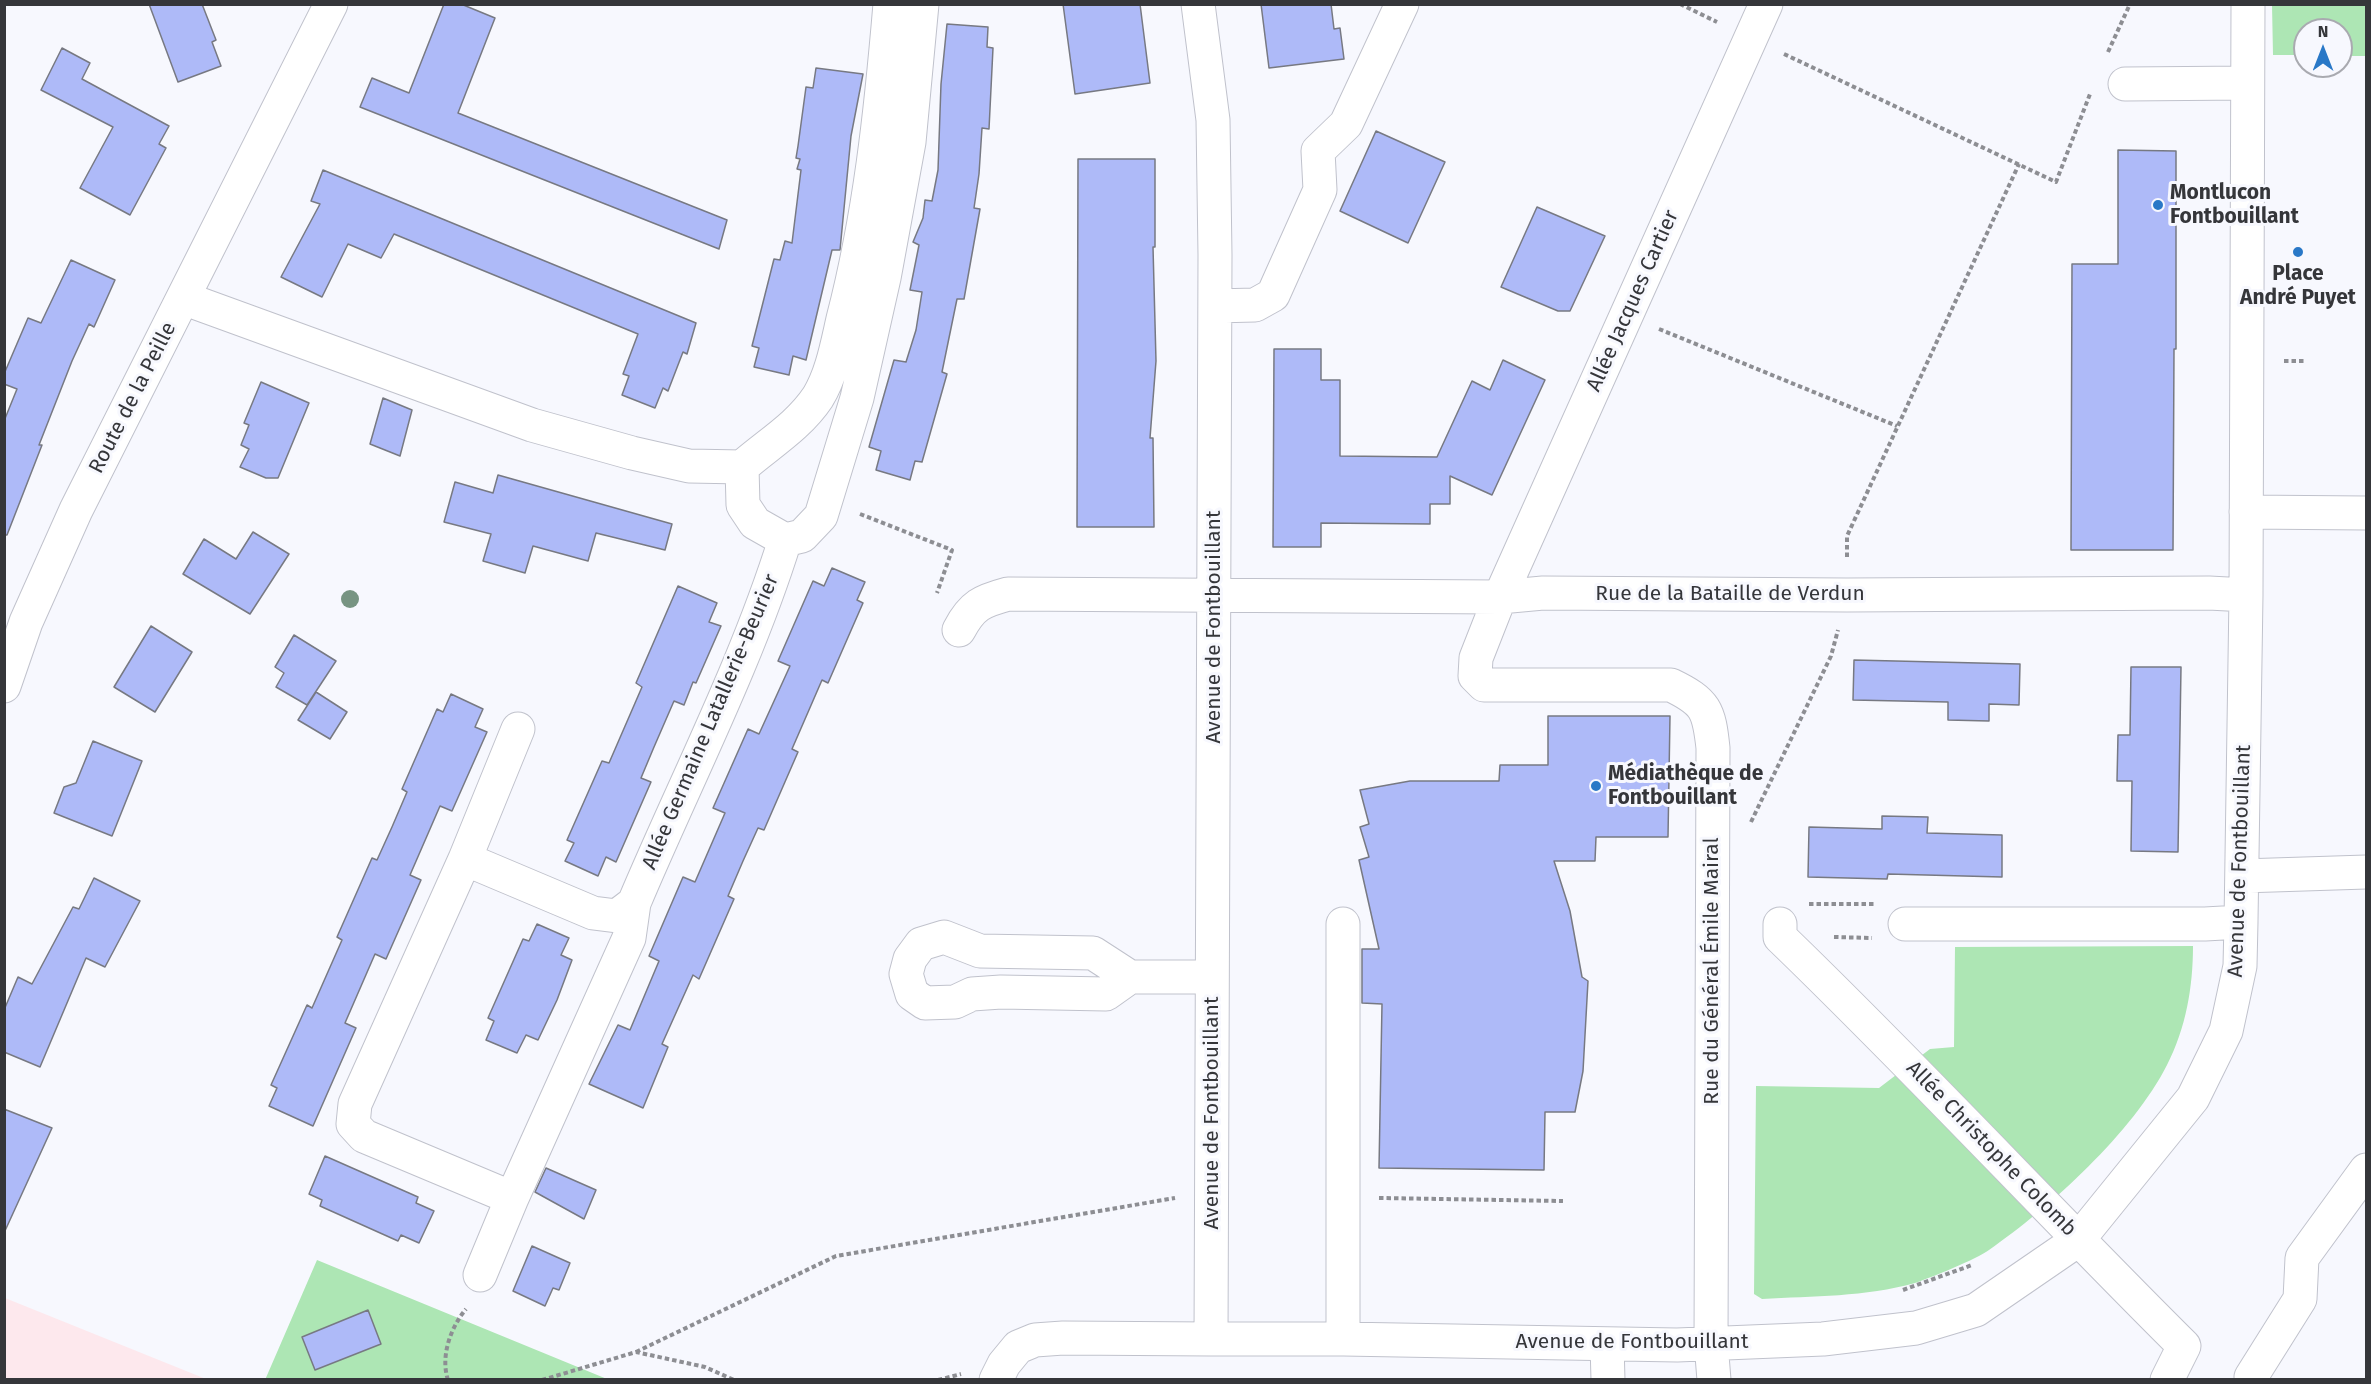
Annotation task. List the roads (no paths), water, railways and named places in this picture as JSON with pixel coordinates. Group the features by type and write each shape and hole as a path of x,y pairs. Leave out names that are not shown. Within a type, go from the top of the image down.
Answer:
{"street":[{"name":"Route de la Peille","path":"4,686 26,622 76,510 331,4"},
{"path":"183,298 532,424 632,453 689,466 742,467 793,427 819,396 830,371 856,268 877,144 890,4"},
{"path":"742,467 743,505 755,523 785,540 802,536 821,516 857,398 884,278 909,142 922,4"},
{"name":"Avenue de Fontbouillant","path":"1198,4 1213,120 1215,306 1211,1340 1343,1339 1607,1344 1823,1340 1916,1328 1976,1310 2078,1240 2193,1098 2226,1031 2240,966 2242,876 2246,595 2248,4"},
{"path":"1215,306 1255,305 1273,295 1320,190 1318,151 1346,124 1402,4"},
{"name":"Allée Jacques Cartier","path":"1500,597 1766,4"},
{"path":"2125,84 2247,83"},
{"path":"2246,512 2367,513"},
{"name":"Allée Germaine Latallerie-Beurier","path":"480,1275 512,1198 629,938 634,903 734,678 772,582 785,540"},
{"name":"Rue de la Bataille de Verdun","path":"964,621 987,600 1008,594 1500,597 1543,593 1846,595 2198,593 2246,595"},
{"name":"Rue du Général Émile Mairal","path":"1500,597 1476,657 1475,676 1484,685 1671,685 1693,696 1710,717 1713,748 1711,1343 1714,1380"},
{"path":"512,1198 364,1136 353,1124 355,1104 465,859 518,729"},
{"path":"465,859 593,913 617,916 634,903"},
{"path":"2242,876 2367,872"},
{"name":"Allée Christophe Colomb","path":"1786,922 1879,1033 2078,1240 2184,1346 2167,1380"},
{"path":"1890,922 2205,924 2241,922"},
{"path":"1343,924 1343,1339"},
{"path":"1130,977 1106,994 1000,992 972,994 955,1002 925,1003 912,994 906,974 910,959 921,944 944,937 980,951 1093,953 1130,977 1212,977"},
{"path":"2251,1377 2300,1299 2302,1258 2367,1170"},
{"path":"996,1380 1004,1364 1018,1347 1035,1340 1063,1338 1211,1340"},
{"path":"1607,1344 1608,1380"}],"place":[{"name":"Montlucon Fontbouillant","path":"2158,205"},
{"name":"Place André Puyet","path":"2298,252"},
{"name":"Médiathèque de Fontbouillant","path":"1596,786"}]}
